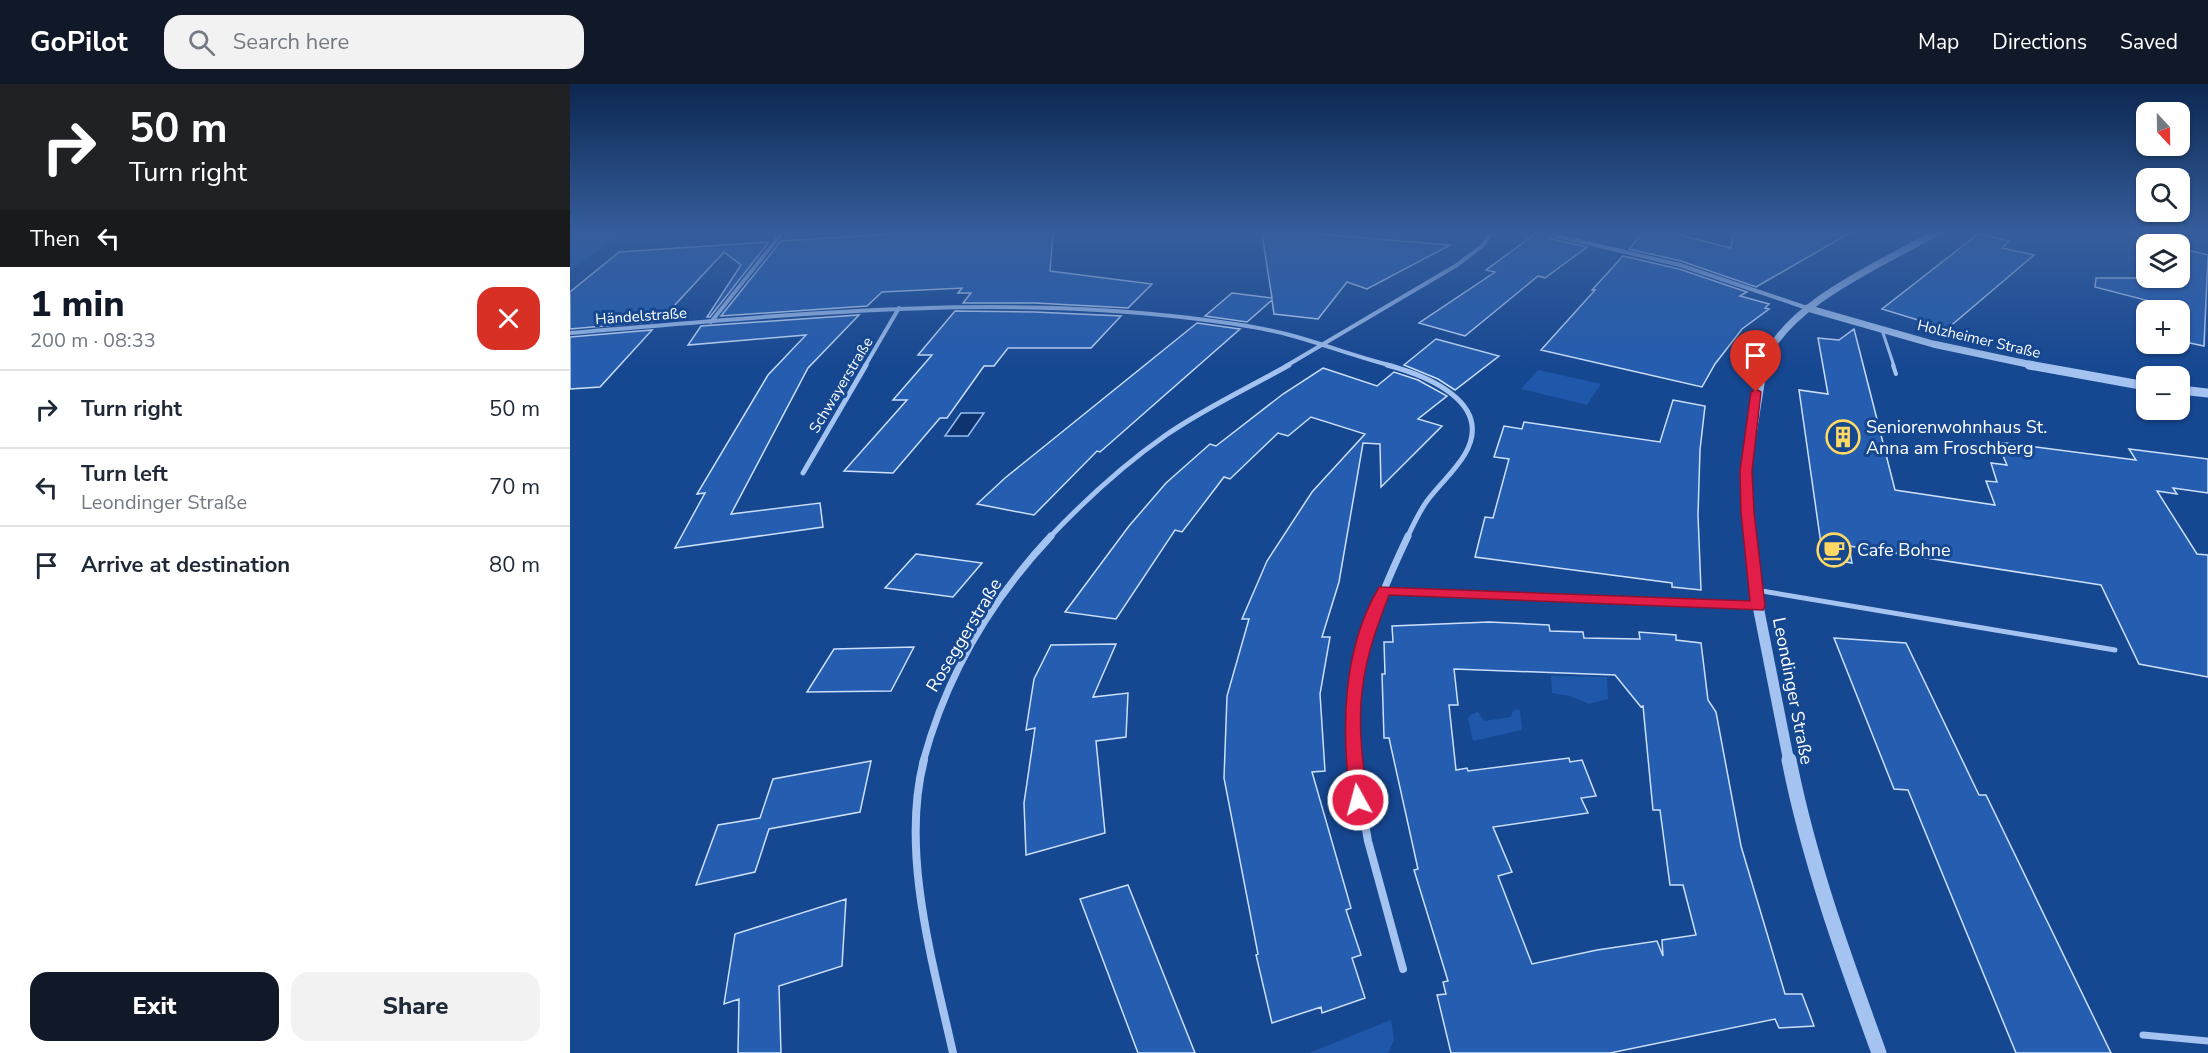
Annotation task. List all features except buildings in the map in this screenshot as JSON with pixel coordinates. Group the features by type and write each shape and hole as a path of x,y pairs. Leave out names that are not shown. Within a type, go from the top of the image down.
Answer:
{"street":[{"path":"711,322 745,279"},
{"name":"Roseggerstraße","path":"953,1053 926,925 917,837 921,768 935,714 954,673 982,626 1017,575 1050,537 1102,485 1149,447 1174,430 1433,279"},
{"path":"1727,279 1807,308"},
{"name":"Leondinger Straße","path":"1856,279 1807,308 1781,332 1766,356 1756,392 1746,471 1747,512 1758,606 1801,821 1845,961 1879,1053"},
{"name":"Händelstraße","path":"570,333 899,308 1020,305 1126,311 1282,333 1424,376 1449,391 1462,404 1470,420 1472,436 1465,455 1422,509 1384,590 1366,636 1356,676 1352,710 1352,746 1358,800 1403,969"},
{"name":"Schwayerstraße","path":"803,473 899,308"},
{"name":"Holzheimer Straße","path":"1807,308 1882,330 2026,364 2136,384"},
{"path":"2190,391 2208,393"}],"lane":[{"path":"1882,330 1896,374"},
{"path":"1384,590 1758,606"},
{"path":"1756,591 2115,650"},
{"path":"2143,1035 2208,1041"}],"shaded area":[{"path":"1538,370 1601,384 1587,405 1521,389"},
{"path":"961,413 984,413 968,436 945,436"},
{"path":"1551,676 1607,677 1608,699 1589,704 1570,696 1552,693"},
{"path":"1516,709 1520,710 1522,730 1473,741 1468,719 1470,715 1478,712 1484,721 1511,717"},
{"path":"1391,1020 1394,1040 1388,1053 1309,1053"}],"place":[{"name":"Seniorenwohnhaus St. Anna am Froschberg","path":"1843,437"},
{"name":"Cafe Bohne","path":"1834,550"}],"route":[{"path":"1358,800 1352,746 1355,685 1366,636 1384,590 1758,606 1747,512 1746,471 1756,392"}]}
